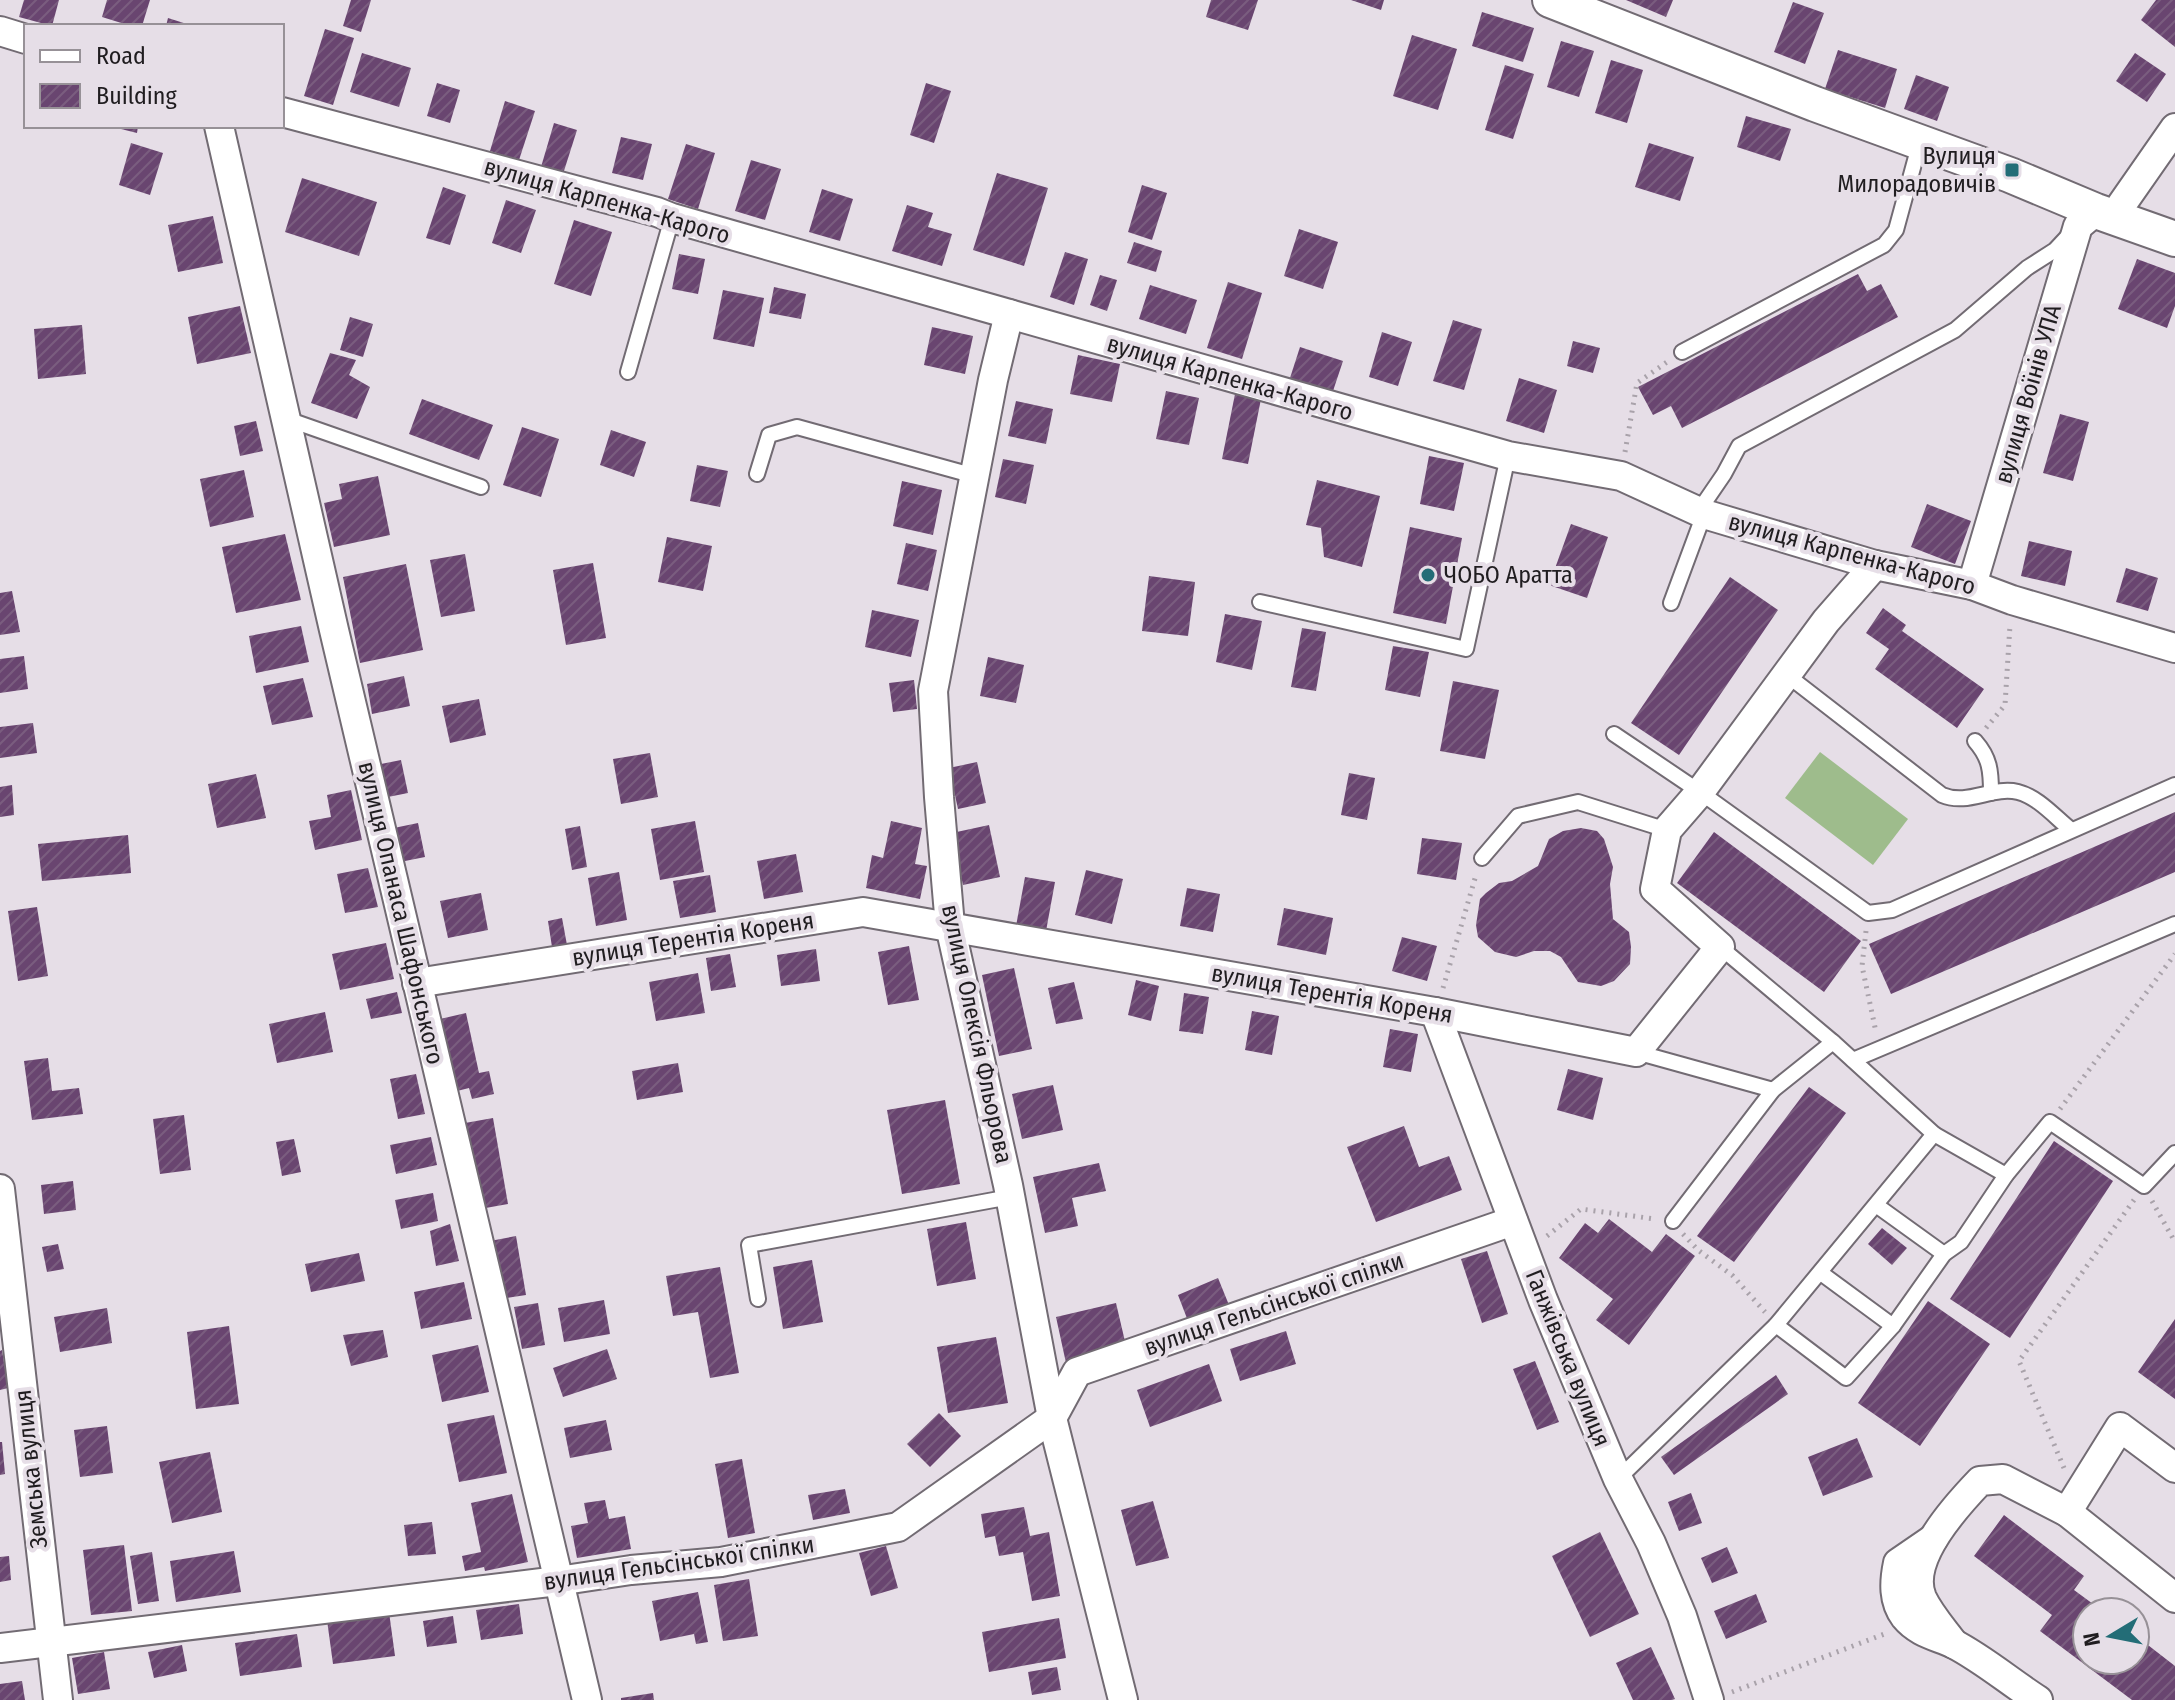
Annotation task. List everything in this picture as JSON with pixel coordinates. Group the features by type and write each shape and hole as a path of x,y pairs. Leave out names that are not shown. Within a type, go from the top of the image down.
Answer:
{"street":[{"path":"1550,0 1815,104 1920,141 2097,218 2175,239"},
{"path":"0,31 24,38"},
{"name":"вулиця Карпенка-Карого","path":"284,113 657,212 1508,456 1621,476 1701,513 1875,565 1972,585 2012,600 2175,648"},
{"name":"вулиця Опанаса Шафонського","path":"219,128 587,1700"},
{"name":"вулиця Воїнів УПА","path":"1972,585 2097,218 2122,204 2175,128"},
{"name":"вулиця Олексія Фльорова","path":"1009,314 993,380 933,691 950,926 1010,1197 1052,1418 1123,1700"},
{"path":"1636,1052 1720,947 1655,889 1667,830 1700,792 1826,621 1875,565"},
{"name":"вулиця Терентія Кореня","path":"417,983 863,912 1435,1012 1636,1052"},
{"name":"Ганжівська вулиця","path":"1435,1012 1525,1252 1618,1479 1651,1543 1718,1697"},
{"name":"Земська вулиця","path":"0,1189 58,1700"},
{"name":"вулиця Гельсінської спілки","path":"0,1648 631,1570 721,1562 898,1527 1052,1418 1077,1372 1513,1221"},
{"path":"2072,1504 2120,1427 2175,1468"},
{"path":"2038,1700 1954,1644 1927,1634 1906,1617 1895,1597 1898,1563 1933,1539 1980,1481 2003,1479 2072,1504 2175,1598"},
{"path":"1933,1539 1920,1572 1921,1595 1954,1644"}],"lane":[{"path":"1682,352 1884,245 1896,230 1920,141"},
{"path":"628,372 672,218"},
{"path":"1671,603 1701,513 1739,446 1955,330 2027,268 2097,218"},
{"path":"287,419 481,487"},
{"path":"757,474 769,435 797,427 975,476"},
{"path":"1260,602 1466,649 1508,456"},
{"path":"1787,675 1942,795 1965,800 1991,793 2016,792 2032,798 2070,829"},
{"path":"1614,734 1868,913 1892,910 2175,785"},
{"path":"1975,741 1987,755 1991,793"},
{"path":"1482,858 1518,816 1578,802 1667,830"},
{"path":"1853,1060 2175,924"},
{"path":"1720,947 1833,1042 1934,1134 2006,1175"},
{"path":"1673,1221 1773,1090 1833,1042"},
{"path":"1636,1052 1773,1090"},
{"path":"1776,1325 1846,1378 1893,1326 1944,1254 1961,1242 2006,1175 2050,1122 2144,1186 2175,1153"},
{"path":"1618,1479 1776,1325 1934,1134"},
{"path":"758,1299 749,1245 1010,1197"},
{"path":"1876,1205 1944,1254"},
{"path":"1821,1273 1893,1326"}],"path":[{"path":"1621,476 1637,383 1682,352"},
{"path":"1975,741 2005,705 2012,600"},
{"path":"1435,1012 1482,858"},
{"path":"1868,913 1862,966 1880,1048"},
{"path":"2050,1122 2175,954"},
{"path":"2072,1504 2019,1361 2144,1186 2175,1242"},
{"path":"1525,1252 1581,1209 1673,1221 1698,1250 1733,1276 1776,1325"},
{"path":"1718,1697 1913,1623"}],"green space":[{"path":"1820,752 1908,819 1873,865 1785,798"}],"building":[{"path":"24,0 59,0 53,24 19,17"},
{"path":"107,0 150,0 143,24 125,24 102,17"},
{"path":"351,0 371,0 361,32 343,26"},
{"path":"1211,0 1258,0 1248,30 1206,17"},
{"path":"1351,0 1384,0 1381,10"},
{"path":"1626,0 1673,0 1666,17"},
{"path":"2156,0 2175,0 2175,47 2141,20"},
{"path":"1793,2 1824,13 1805,64 1774,52"},
{"path":"1482,12 1534,28 1523,62 1472,46"},
{"path":"168,18 187,24 166,24"},
{"path":"325,29 354,38 333,105 304,96"},
{"path":"1412,35 1457,49 1438,110 1393,96"},
{"path":"1561,41 1594,51 1579,97 1547,87"},
{"path":"1838,50 1897,69 1885,108 1825,89"},
{"path":"362,53 411,68 399,107 350,92"},
{"path":"2135,53 2166,74 2147,102 2116,81"},
{"path":"1611,60 1643,70 1627,123 1595,113"},
{"path":"1505,65 1534,74 1513,139 1485,130"},
{"path":"1916,75 1949,87 1937,121 1904,109"},
{"path":"437,83 460,90 450,123 427,116"},
{"path":"926,83 951,91 934,143 910,135"},
{"path":"505,101 535,111 519,160 490,151"},
{"path":"1746,116 1791,129 1780,161 1737,147"},
{"path":"554,123 577,130 563,174 541,167"},
{"path":"117,128 138,128 137,133"},
{"path":"621,137 652,144 643,180 612,173"},
{"path":"131,143 163,153 150,195 119,185"},
{"path":"1649,143 1694,157 1680,201 1635,187"},
{"path":"686,144 715,153 698,209 668,199"},
{"path":"751,160 781,169 765,220 735,211"},
{"path":"997,173 1048,188 1024,266 973,250"},
{"path":"302,178 377,202 359,256 285,232"},
{"path":"1142,185 1167,193 1152,240 1128,232"},
{"path":"443,187 466,195 450,245 426,238"},
{"path":"822,189 853,199 840,241 809,232"},
{"path":"506,200 536,210 521,253 492,243"},
{"path":"907,205 933,213 928,227 952,234 942,266 892,251"},
{"path":"213,216 223,263 178,272 168,225"},
{"path":"574,220 612,232 591,296 554,284"},
{"path":"1299,229 1338,242 1323,289 1284,276"},
{"path":"1134,242 1162,251 1156,272 1127,263"},
{"path":"1065,252 1088,259 1074,305 1050,297"},
{"path":"679,254 705,259 698,294 672,289"},
{"path":"2137,259 2175,273 2175,306 2167,328 2118,309"},
{"path":"1858,274 1867,291 1881,284 1898,317 1682,428 1671,406 1653,415 1638,387"},
{"path":"1100,275 1117,280 1107,311 1090,305"},
{"path":"1228,282 1262,293 1242,359 1207,348"},
{"path":"1150,285 1197,300 1186,334 1139,319"},
{"path":"774,287 806,294 801,319 769,313"},
{"path":"723,290 764,298 754,347 713,339"},
{"path":"240,306 251,353 197,364 188,317"},
{"path":"350,317 373,324 363,357 340,350"},
{"path":"1453,320 1482,329 1464,390 1433,381"},
{"path":"82,325 86,374 38,379 34,329"},
{"path":"932,327 973,336 965,374 924,365"},
{"path":"1382,332 1412,342 1398,386 1369,377"},
{"path":"1573,341 1600,348 1593,373 1567,366"},
{"path":"1300,347 1343,361 1333,391 1290,378"},
{"path":"330,353 356,360 349,375 370,387 357,419 311,403"},
{"path":"1078,355 1120,364 1112,402 1070,394"},
{"path":"1519,378 1557,390 1544,433 1506,421"},
{"path":"1166,391 1199,398 1189,445 1156,439"},
{"path":"1235,394 1261,399 1248,464 1222,459"},
{"path":"422,399 493,425 479,460 409,434"},
{"path":"1016,401 1053,409 1046,444 1008,436"},
{"path":"2060,414 2089,422 2073,481 2043,473"},
{"path":"256,421 263,451 240,456 234,426"},
{"path":"522,427 559,439 541,497 503,485"},
{"path":"611,430 646,442 634,477 600,465"},
{"path":"1429,456 1464,463 1454,511 1420,504"},
{"path":"1003,459 1034,465 1026,504 995,497"},
{"path":"697,465 728,471 720,507 690,501"},
{"path":"244,470 254,517 210,527 200,479"},
{"path":"378,476 390,535 334,547 324,503 342,499 339,484"},
{"path":"1317,480 1380,496 1362,567 1324,557 1321,528 1306,525"},
{"path":"902,481 942,490 933,535 893,526"},
{"path":"1927,504 1971,521 1955,564 1911,547"},
{"path":"1571,524 1608,537 1587,598 1549,585"},
{"name":"ЧОБО Аратта","path":"1410,527 1462,538 1446,624 1393,613"},
{"path":"285,534 301,600 236,613 222,547"},
{"path":"667,537 712,546 703,591 658,582"},
{"path":"2029,541 2072,551 2065,586 2021,576"},
{"path":"906,543 937,550 928,591 897,584"},
{"path":"465,554 475,611 441,617 430,560"},
{"path":"593,563 606,638 566,645 553,570"},
{"path":"406,564 423,650 360,663 343,577"},
{"path":"2126,568 2158,578 2148,611 2116,602"},
{"path":"1149,576 1195,582 1188,636 1142,631"},
{"path":"1730,577 1778,610 1679,755 1631,723"},
{"path":"12,591 20,632 0,635 0,593"},
{"path":"1883,608 1906,625 1902,631 1984,689 1957,728 1875,669 1889,649 1866,633"},
{"path":"872,610 919,620 911,657 865,647"},
{"path":"1225,614 1262,621 1252,670 1216,662"},
{"path":"301,626 309,662 256,673 249,636"},
{"path":"1302,628 1326,632 1316,691 1291,687"},
{"path":"1393,646 1429,652 1420,697 1385,690"},
{"path":"24,656 28,689 0,693 0,659"},
{"path":"988,657 1024,665 1016,703 980,696"},
{"path":"404,676 410,706 372,714 367,684"},
{"path":"303,678 313,717 272,725 263,686"},
{"path":"914,680 917,709 893,712 889,683"},
{"path":"1453,681 1499,690 1485,759 1440,751"},
{"path":"479,699 486,735 450,743 442,706"},
{"path":"33,723 37,753 0,758 0,727"},
{"path":"650,753 658,797 621,804 613,759"},
{"path":"401,760 408,793 383,798 376,765"},
{"path":"977,762 986,803 958,809 949,768"},
{"path":"1349,773 1375,778 1367,820 1341,815"},
{"path":"256,774 266,818 217,828 208,784"},
{"path":"12,785 14,815 0,817 0,787"},
{"path":"351,790 362,840 315,850 309,821 331,817 327,795"},
{"path":"2175,812 2175,872 1891,994 1869,944"},
{"path":"695,821 704,872 660,880 651,829"},
{"path":"891,821 922,828 915,864 927,866 920,899 866,888 872,855 883,858"},
{"path":"418,823 425,857 395,863 389,829"},
{"path":"989,825 1000,877 963,885 952,833"},
{"path":"580,826 587,867 572,870 565,829"},
{"path":"1581,828 1597,831 1604,839 1613,867 1610,884 1613,919 1629,932 1631,947 1630,964 1614,981 1601,986 1578,982 1561,957 1550,951 1534,951 1516,957 1495,952 1478,937 1476,925 1480,899 1486,893 1499,883 1512,881 1538,866 1549,839 1563,831"},
{"path":"1714,832 1861,941 1824,992 1677,883"},
{"path":"128,835 131,873 42,881 38,844"},
{"path":"1422,838 1462,843 1456,880 1417,874"},
{"path":"796,854 803,892 764,899 757,861"},
{"path":"368,868 378,907 345,913 337,874"},
{"path":"1086,870 1123,879 1112,924 1075,915"},
{"path":"619,872 627,920 596,926 588,878"},
{"path":"710,875 716,912 680,918 673,881"},
{"path":"1025,877 1055,882 1046,931 1016,926"},
{"path":"1187,888 1220,894 1213,932 1180,926"},
{"path":"481,893 488,930 448,938 440,901"},
{"path":"37,907 48,976 18,981 8,911"},
{"path":"1284,908 1333,918 1326,955 1277,945"},
{"path":"562,918 567,945 552,947 548,921"},
{"path":"1402,937 1437,946 1427,981 1392,971"},
{"path":"386,943 394,979 340,990 332,954"},
{"path":"909,946 919,1000 888,1005 878,952"},
{"path":"816,949 820,981 781,986 777,955"},
{"path":"730,954 736,987 711,991 706,958"},
{"path":"1014,968 1032,1049 999,1056 982,975"},
{"path":"698,973 705,1013 656,1021 649,982"},
{"path":"1136,980 1159,986 1151,1021 1128,1015"},
{"path":"1074,982 1083,1019 1056,1024 1048,988"},
{"path":"397,992 402,1013 371,1019 366,999"},
{"path":"1184,993 1209,997 1203,1034 1179,1031"},
{"path":"1252,1011 1279,1016 1272,1055 1245,1050"},
{"path":"325,1012 333,1052 277,1063 269,1024"},
{"path":"466,1013 479,1073 489,1071 494,1094 472,1099 469,1088 457,1091 440,1019"},
{"path":"1390,1029 1418,1034 1411,1072 1383,1067"},
{"path":"48,1058 52,1091 79,1088 83,1114 32,1120 24,1061"},
{"path":"678,1063 683,1092 637,1100 632,1071"},
{"path":"1568,1069 1603,1078 1593,1120 1557,1110"},
{"path":"416,1074 425,1114 398,1119 390,1079"},
{"path":"1053,1085 1063,1130 1022,1139 1012,1094"},
{"path":"1809,1087 1846,1113 1734,1262 1697,1236"},
{"path":"945,1100 960,1184 902,1194 887,1110"},
{"path":"184,1115 191,1170 160,1174 153,1119"},
{"path":"493,1118 508,1204 480,1209 465,1123"},
{"path":"1404,1126 1419,1167 1449,1156 1462,1190 1376,1222 1347,1147"},
{"path":"431,1137 437,1165 396,1174 390,1145"},
{"path":"294,1139 301,1172 282,1176 276,1142"},
{"path":"2054,1141 2113,1181 2010,1338 1950,1299"},
{"path":"1099,1163 1106,1191 1072,1198 1078,1226 1045,1233 1033,1177"},
{"path":"73,1181 76,1210 44,1214 41,1185"},
{"path":"433,1193 438,1221 401,1229 395,1200"},
{"path":"1609,1219 1652,1252 1666,1234 1695,1256 1629,1345 1596,1320 1613,1299 1559,1258 1585,1223 1598,1233"},
{"path":"966,1222 976,1279 937,1286 927,1229"},
{"path":"450,1224 459,1261 436,1266 430,1231"},
{"path":"1882,1228 1907,1248 1892,1265 1868,1244"},
{"path":"516,1236 526,1295 500,1299 490,1241"},
{"path":"58,1244 64,1269 47,1272 42,1247"},
{"path":"1487,1251 1508,1314 1482,1323 1461,1259"},
{"path":"359,1253 365,1281 311,1292 305,1264"},
{"path":"812,1260 823,1322 783,1329 773,1267"},
{"path":"720,1267 739,1373 710,1378 698,1312 673,1316 666,1276"},
{"path":"1218,1278 1229,1305 1188,1321 1178,1295"},
{"path":"464,1282 472,1319 421,1329 414,1292"},
{"path":"604,1300 610,1334 564,1342 558,1308"},
{"path":"1928,1301 1990,1344 1920,1446 1858,1403"},
{"path":"538,1303 545,1345 522,1349 514,1307"},
{"path":"1116,1303 1127,1350 1066,1363 1056,1317"},
{"path":"107,1308 112,1343 60,1352 54,1317"},
{"path":"2175,1319 2175,1399 2138,1372"},
{"path":"229,1326 239,1404 196,1409 187,1332"},
{"path":"383,1330 388,1357 351,1366 343,1335"},
{"path":"1286,1331 1296,1364 1240,1381 1230,1349"},
{"path":"996,1337 1008,1403 948,1413 937,1347"},
{"path":"478,1345 489,1392 442,1402 432,1355"},
{"path":"607,1349 617,1379 563,1397 553,1368"},
{"path":"0,1351 8,1388 0,1390"},
{"path":"1535,1361 1559,1422 1537,1430 1513,1369"},
{"path":"1209,1364 1222,1401 1150,1427 1137,1390"},
{"path":"1776,1375 1788,1394 1674,1475 1661,1457"},
{"path":"939,1413 961,1436 930,1467 907,1444"},
{"path":"494,1415 507,1473 459,1482 447,1424"},
{"path":"606,1420 612,1450 570,1458 564,1428"},
{"path":"107,1426 113,1473 80,1477 74,1430"},
{"path":"1857,1438 1873,1477 1823,1496 1808,1457"},
{"path":"0,1442 5,1474 0,1475"},
{"path":"210,1452 222,1512 172,1523 159,1462"},
{"path":"742,1459 755,1533 728,1538 715,1464"},
{"path":"845,1489 850,1513 813,1520 808,1495"},
{"path":"1691,1493 1702,1523 1679,1531 1668,1502"},
{"path":"512,1494 528,1562 485,1571 484,1567 465,1571 462,1556 481,1552 471,1503"},
{"path":"605,1500 609,1519 625,1516 631,1549 577,1558 571,1526 588,1523 584,1503"},
{"path":"1153,1501 1169,1558 1136,1566 1121,1510"},
{"path":"1024,1507 1030,1536 1049,1532 1060,1596 1032,1601 1023,1552 999,1556 995,1536 985,1538 981,1514"},
{"path":"2004,1515 2084,1576 2074,1590 2082,1596 2071,1596 2071,1654 2040,1631 2052,1615 1974,1556"},
{"path":"432,1522 436,1554 408,1556 404,1525"},
{"path":"1600,1532 1639,1614 1590,1637 1552,1556"},
{"path":"124,1545 132,1611 91,1615 83,1550"},
{"path":"886,1546 898,1588 871,1596 859,1553"},
{"path":"1727,1547 1738,1573 1712,1583 1701,1558"},
{"path":"234,1551 241,1592 176,1602 170,1561"},
{"path":"152,1552 159,1601 138,1604 130,1556"},
{"path":"9,1556 11,1580 0,1582 0,1557"},
{"path":"749,1579 758,1636 723,1641 714,1585"},
{"path":"698,1592 708,1642 696,1644 694,1634 660,1641 652,1601"},
{"path":"1756,1594 1767,1622 1726,1639 1714,1611"},
{"path":"519,1604 523,1634 481,1640 476,1610"},
{"path":"389,1612 395,1656 333,1664 327,1620"},
{"path":"453,1616 457,1643 427,1647 423,1621"},
{"path":"1059,1618 1066,1658 989,1672 982,1632"},
{"path":"297,1634 302,1667 240,1676 235,1643"},
{"path":"182,1645 187,1671 154,1678 148,1652"},
{"path":"1651,1647 1675,1699 1633,1700 1616,1663"},
{"path":"2151,1647 2175,1666 2175,1700 2132,1700 2100,1676 2151,1676"},
{"path":"104,1652 110,1689 78,1694 72,1658"},
{"path":"1057,1667 1061,1690 1032,1695 1028,1672"},
{"path":"22,1681 25,1700 0,1700 0,1684"},
{"path":"653,1693 654,1700 621,1700 621,1698"}],"place":[{"name":"Вулиця Милорадовичів","path":"2012,170"},
{"name":"ЧОБО Аратта","path":"1428,575"}]}
